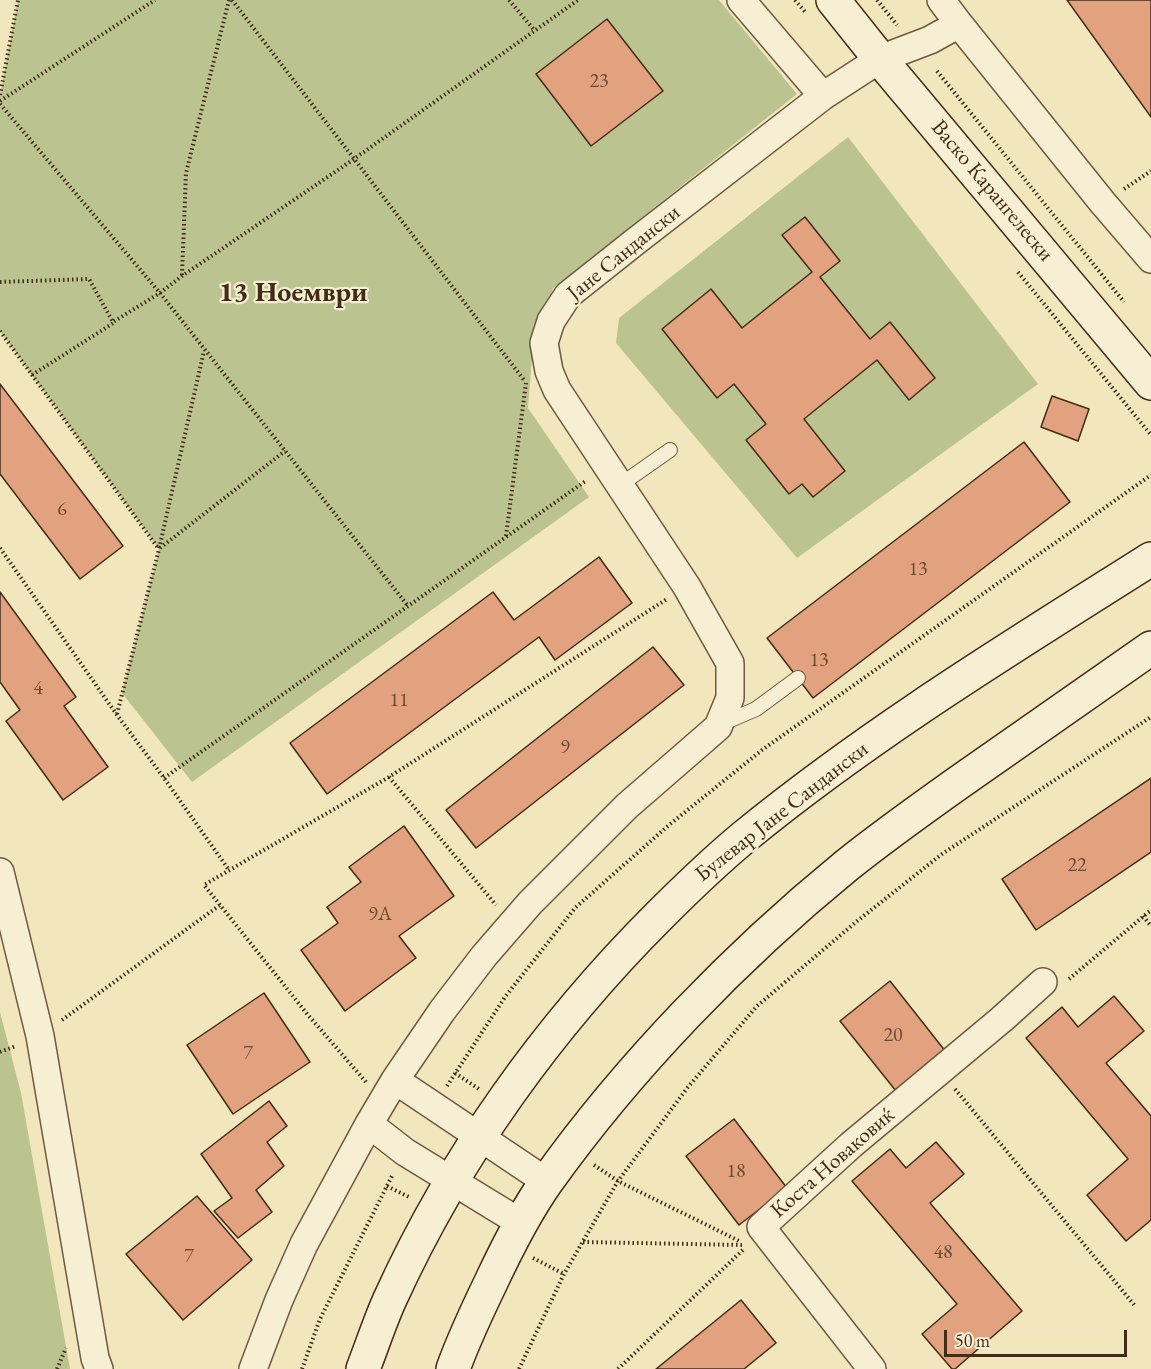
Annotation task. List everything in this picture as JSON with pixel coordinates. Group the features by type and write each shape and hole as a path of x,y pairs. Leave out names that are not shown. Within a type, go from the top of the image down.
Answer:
{"street":[{"path":"741,0 823,96"},
{"name":"Васко Карангелески","path":"833,0 1151,383"},
{"path":"941,0 1103,203 1151,259"},
{"name":"Јане Сандански","path":"719,725 730,698 730,663 687,587 557,390 537,376 551,321 568,295 823,96 880,59 930,40 959,24"},
{"name":"Булевар Јане Сандански","path":"363,1369 390,1299 426,1228 501,1104 575,1006 653,922 742,838 807,788 902,719 1151,559"},
{"path":"453,1369 466,1333 508,1246 547,1182 638,1068 732,968 847,865 924,807 1151,648"},
{"path":"253,1369 279,1300 304,1244 369,1124 442,1011 484,956 530,903 627,806 719,725"},
{"path":"0,872 40,1036 95,1358 99,1369"},
{"name":"Коста Новаковиќ","path":"873,1369 761,1227 851,1145 1043,982"},
{"path":"389,1091 434,1107 547,1182"},
{"path":"369,1124 405,1152 521,1223"}],"lane":[{"path":"614,476 670,450"},
{"path":"719,725 756,709 798,678"}],"path":[{"path":"0,95 18,0"},
{"path":"155,0 0,102 160,293 408,606"},
{"path":"231,0 354,159 537,376 506,537"},
{"path":"182,276 186,173 231,0"},
{"path":"509,0 535,31"},
{"path":"32,375 160,293 578,0"},
{"path":"877,0 903,32"},
{"path":"937,70 1129,308"},
{"path":"1103,203 1151,171"},
{"path":"0,282 88,279 113,322 122,317"},
{"path":"0,331 159,549"},
{"path":"117,715 159,549 204,350"},
{"path":"159,549 285,451"},
{"path":"434,1107 505,997 575,908 660,833 779,737 1151,475"},
{"path":"164,778 506,537 614,476"},
{"path":"0,548 229,870"},
{"path":"389,1091 308,1015 204,885 389,777 687,587"},
{"path":"519,1369 564,1274 618,1181 688,1087 757,1006 856,922 942,855 1151,717"},
{"path":"389,777 512,924"},
{"path":"0,1052 40,1036 220,905"},
{"path":"1143,916 1151,926"},
{"path":"949,1081 1136,1307"},
{"path":"302,1369 320,1319 405,1152"},
{"path":"618,1181 748,1245"},
{"path":"582,1242 748,1245"},
{"path":"618,1369 748,1245"}],"green space":[{"path":"18,0 719,0 797,94 553,288 533,345 528,408 589,497 192,782 122,693 159,549 0,331 0,95"},
{"path":"848,137 1038,384 797,558 616,343 619,318"},
{"path":"0,1012 21,1093 70,1369 0,1369"}],"building":[{"path":"1067,0 1151,0 1151,117"},
{"path":"607,19 663,91 591,146 536,74"},
{"path":"805,217 840,261 820,277 870,339 890,322 935,378 909,400 877,360 804,419 845,471 813,497 802,484 789,494 746,440 766,424 734,384 717,398 662,329 711,289 742,328 812,272 782,235"},
{"path":"0,384 123,546 80,579 0,474"},
{"path":"1052,396 1089,409 1078,441 1041,427"},
{"path":"1024,442 1070,502 813,698 767,638"},
{"path":"599,557 632,603 555,660 539,637 327,794 290,743 493,592 514,620"},
{"path":"0,592 76,697 64,706 108,767 63,800 6,721 20,710 0,682"},
{"path":"653,647 684,685 476,848 446,810"},
{"path":"1151,778 1151,852 1036,930 1002,879"},
{"path":"404,826 454,896 399,936 416,958 345,1011 301,950 338,923 327,907 361,882 349,867"},
{"path":"890,981 946,1052 896,1091 840,1021"},
{"path":"264,993 310,1062 233,1114 187,1045"},
{"path":"1114,996 1144,1031 1106,1063 1151,1116 1151,1220 1126,1241 1087,1195 1128,1159 1026,1038 1062,1007 1078,1027"},
{"path":"269,1101 287,1126 267,1142 284,1166 256,1190 272,1212 238,1238 214,1211 232,1198 201,1154"},
{"path":"734,1119 787,1188 739,1225 686,1156"},
{"path":"936,1142 964,1174 930,1203 1022,1311 955,1369 952,1369 922,1334 957,1304 852,1181 890,1149 906,1168"},
{"path":"197,1196 252,1260 183,1320 126,1254"},
{"path":"741,1300 776,1343 744,1369 656,1369"}],"district":[{"name":"13 Ноември","path":"293,293"}]}
